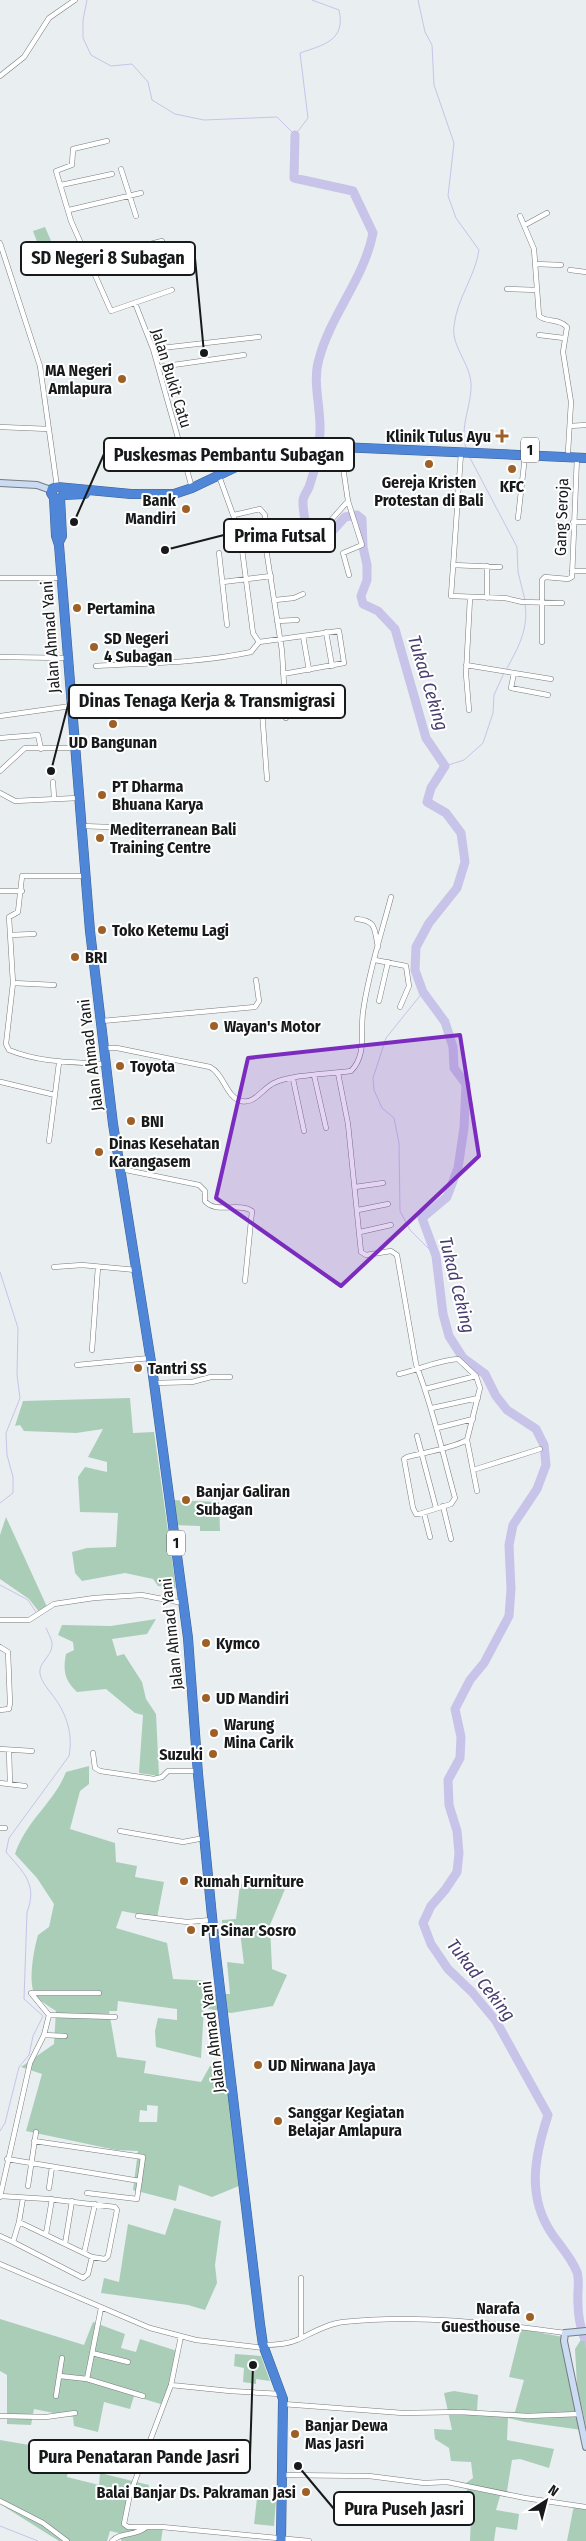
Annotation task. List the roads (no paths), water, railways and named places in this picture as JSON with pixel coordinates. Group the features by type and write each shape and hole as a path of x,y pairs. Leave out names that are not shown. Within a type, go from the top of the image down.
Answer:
{"highway":[{"path":"58,493 102,491 166,495 192,488 278,447 310,442 324,442"},
{"name":"1","path":"462,451 325,442 340,447 462,451 586,452"},
{"name":"1","path":"477,451 525,456 581,458"},
{"name":"Jalan Ahmad Yani","path":"58,493 62,536 58,544 80,826 106,1048 106,1064 136,1270 151,1358 188,1638 212,1920 264,2347 282,2394 280,2539"}],"street":[{"path":"0,76 24,57 49,18 75,0"},
{"path":"108,141 72,149 72,165 56,170 71,221 111,311 172,290"},
{"path":"121,169 136,216"},
{"path":"61,185 112,174"},
{"path":"69,210 141,193"},
{"path":"525,226 547,213"},
{"path":"520,216 534,249 539,316 542,320 565,325 567,330 564,338 563,352 571,402 568,452"},
{"path":"89,260 162,241"},
{"path":"0,244 40,366 58,493 37,485 0,482"},
{"path":"536,264 561,266"},
{"path":"570,270 586,272"},
{"path":"507,289 537,290"},
{"name":"Jalan Bukit Catu","path":"135,303 153,349 192,488"},
{"path":"539,335 564,338"},
{"path":"153,349 259,338"},
{"path":"158,367 244,355"},
{"path":"570,426 586,424"},
{"path":"0,427 48,429"},
{"path":"340,447 348,501 357,526 361,547 345,551 343,555 349,575"},
{"path":"462,451 451,596 505,598 531,603 562,603"},
{"path":"518,518 525,456"},
{"name":"Gang Seroja","path":"542,603 543,578 571,578 573,522 581,458"},
{"path":"218,475 234,515 247,579 253,633 259,642"},
{"path":"325,527 348,501"},
{"path":"234,515 260,510 264,512 265,542 281,640 286,718"},
{"path":"573,522 586,522"},
{"path":"219,553 227,625"},
{"path":"453,565 500,567"},
{"path":"487,566 487,598"},
{"path":"572,570 586,571"},
{"path":"223,582 270,576"},
{"path":"0,578 61,578"},
{"path":"275,600 294,598 303,594"},
{"path":"469,710 466,665 470,598"},
{"path":"542,603 542,642"},
{"path":"277,621 296,620"},
{"path":"96,666 193,661 229,656 251,652 259,642 336,630 340,632 346,660 343,664 283,674"},
{"path":"326,632 332,666"},
{"path":"303,636 309,670"},
{"path":"0,658 66,658"},
{"path":"466,665 551,679"},
{"path":"514,673 511,688 548,695"},
{"path":"261,697 267,779"},
{"path":"0,716 71,706"},
{"path":"237,714 263,714 286,710"},
{"path":"0,738 38,734 41,749"},
{"path":"0,771 21,749 74,748"},
{"path":"53,782 54,798"},
{"path":"0,792 15,802 54,798 78,798"},
{"path":"80,826 110,827"},
{"path":"85,876 22,876 22,891 18,912 9,918 13,983 6,1044 9,1050 59,1063 106,1064"},
{"path":"0,891 22,891"},
{"path":"106,1048 117,1048 210,1067 218,1073 234,1096 242,1102 252,1100 275,1082 351,1071 359,1059 362,1048 363,1013 390,897"},
{"path":"357,920 369,920 373,924 378,948"},
{"path":"10,935 34,934"},
{"path":"375,960 406,966 410,986 400,1007"},
{"path":"379,1001 388,962"},
{"path":"102,1021 255,1007 260,1001 256,980"},
{"path":"13,983 54,985"},
{"path":"0,1033 7,1034"},
{"path":"49,1142 59,1063"},
{"path":"338,1073 348,1124 363,1255 391,1250 397,1255 418,1370 432,1408 437,1428 442,1447 455,1498 453,1503 418,1514 414,1511 403,1462 407,1457 422,1453 442,1447 467,1440"},
{"path":"314,1075 326,1128"},
{"path":"293,1079 304,1131"},
{"path":"1,1082 55,1095"},
{"path":"121,1168 199,1185 205,1191 205,1201 211,1206 241,1207 252,1212 245,1280"},
{"path":"354,1187 383,1183"},
{"path":"358,1210 388,1204"},
{"path":"360,1232 391,1225"},
{"path":"54,1267 82,1265 136,1270"},
{"path":"92,1350 98,1267"},
{"path":"77,1365 151,1358"},
{"path":"398,1374 458,1359 476,1376 480,1388 467,1440 477,1491"},
{"path":"425,1390 476,1376"},
{"path":"154,1383 192,1382 211,1377 230,1377"},
{"path":"432,1408 478,1398"},
{"path":"437,1428 473,1419"},
{"path":"417,1436 436,1508"},
{"path":"473,1470 540,1449"},
{"path":"443,1506 451,1539"},
{"path":"424,1513 430,1537"},
{"path":"0,1620 21,1622 65,1601 122,1595 142,1595 183,1603"},
{"path":"0,1647 8,1652 10,1703 8,1709 0,1710"},
{"path":"0,1749 32,1752"},
{"path":"9,1750 10,1784"},
{"path":"93,1753 95,1768 106,1772 157,1779 168,1771 198,1771"},
{"path":"0,1783 25,1786"},
{"path":"120,1832 183,1842 204,1838"},
{"path":"138,1916 187,1922 212,1920"},
{"path":"99,1993 31,1993 49,2015 115,2017"},
{"path":"18,2222 92,2257 107,2258 117,2209 95,2204 52,2199 0,2196 30,2063 44,2035 49,2015"},
{"path":"44,2035 65,2036"},
{"path":"28,2186 36,2132"},
{"path":"34,2141 143,2157 137,2199 87,2193"},
{"path":"7,2159 140,2181"},
{"path":"49,2188 52,2167"},
{"path":"13,2242 23,2198"},
{"path":"46,2234 52,2199"},
{"path":"65,2244 72,2202"},
{"path":"84,2253 95,2204"},
{"path":"0,2236 83,2278 88,2274 92,2257"},
{"path":"0,2264 127,2320 181,2336 264,2347 296,2340 333,2324 401,2319 469,2320 565,2333 586,2331"},
{"path":"301,2278 299,2312 301,2338"},
{"path":"87,2379 101,2308"},
{"path":"565,2333 568,2363 586,2447"},
{"path":"181,2336 170,2385 152,2429 130,2494 124,2520 126,2526 162,2527 309,2541"},
{"path":"92,2353 128,2362"},
{"path":"56,2396 62,2358"},
{"path":"60,2376 87,2379 143,2396"},
{"path":"170,2385 282,2394"},
{"path":"283,2404 394,2412 437,2411 510,2416 580,2414"},
{"path":"0,2416 46,2418 75,2413"},
{"path":"281,2475 369,2476 424,2482 447,2482 525,2498 586,2507"},
{"path":"0,2501 43,2522 67,2541"},
{"path":"112,2541 116,2537 135,2533 145,2528"}],"waterway":[{"path":"87,0 83,20 83,38 91,55 111,66 132,64 148,82 152,100 175,114 204,120 277,117 295,135 308,118 300,53 331,40 339,29 339,10 312,0"},
{"path":"418,0 425,32 432,45 434,85 454,143 448,196 456,218 479,250 454,326 455,341 468,369 471,384 464,432 466,448"},
{"name":"Tukad Ceking","path":"295,135 294,178 353,191 373,233 369,250 331,327 319,359 316,377 320,438 313,474 303,499 305,520 309,531 320,545 345,517 357,515 362,519 363,547 367,565 367,580 361,596 363,604 378,611 395,629 426,738 445,766 431,788 427,802 446,813 461,833 465,862 457,888 429,923 416,947 415,970 423,992 445,1022 453,1047 454,1068 466,1084 464,1128 458,1168 447,1197 422,1218 436,1256 443,1314 449,1336 463,1358 485,1374 496,1396 507,1410 536,1429 544,1445 546,1465 537,1489 513,1525 509,1545 511,1589 509,1616 484,1663 470,1680 455,1709 461,1737 460,1758 448,1780 449,1805 457,1831 459,1853 457,1872 431,1906 423,1923 431,1944 448,1969 472,1992 496,2021 548,2115 539,2145 535,2175 536,2190 544,2220 577,2272 578,2312 584,2337"},
{"path":"469,456 517,547 518,572 525,600"},
{"path":"506,670 524,630 525,604"},
{"path":"445,766 464,760 483,743 493,713 494,695 504,673"},
{"path":"423,992 386,1038 373,1078 374,1090 382,1108 394,1118 399,1143 400,1211 410,1230 436,1256"},
{"path":"0,1272 18,1328 17,1375 20,1398 6,1433 7,1455 13,1477 13,1493 0,1503"},
{"path":"0,1585 28,1600 36,1612"},
{"path":"0,2131 5,2123 19,2067 29,2055 33,2036 43,2016 24,1999 27,1912 31,1894 30,1886 23,1872 6,1852 9,1838 69,1756 70,1748 66,1718 40,1674 41,1667 52,1646 46,1628"},
{"path":"584,2337 586,2348"},
{"path":"0,2526 38,2541"}],"place":[{"name":"SD Negeri 8 Subagan","path":"204,353"},
{"name":"MA Negeri Amlapura","path":"122,379"},
{"name":"Klinik Tulus Ayu","path":"502,436"},
{"name":"Gereja Kristen Protestan di Bali","path":"429,464"},
{"name":"KFC","path":"512,469"},
{"name":"Bank Mandiri","path":"186,509"},
{"name":"Puskesmas Pembantu Subagan","path":"74,522"},
{"name":"Prima Futsal","path":"165,550"},
{"name":"Pertamina","path":"77,608"},
{"name":"SD Negeri 4 Subagan","path":"94,647"},
{"name":"UD Bangunan","path":"113,724"},
{"name":"Dinas Tenaga Kerja & Transmigrasi","path":"51,771"},
{"name":"PT Dharma Bhuana Karya","path":"102,795"},
{"name":"Mediterranean Bali Training Centre","path":"100,838"},
{"name":"Toko Ketemu Lagi","path":"102,930"},
{"name":"BRI","path":"75,957"},
{"name":"Wayan's Motor","path":"214,1026"},
{"name":"Toyota","path":"120,1066"},
{"name":"BNI","path":"131,1121"},
{"name":"Dinas Kesehatan Karangasem","path":"99,1152"},
{"name":"Tantri SS","path":"138,1368"},
{"name":"Banjar Galiran Subagan","path":"186,1500"},
{"name":"Kymco","path":"206,1643"},
{"name":"UD Mandiri","path":"206,1698"},
{"name":"Warung Mina Carik","path":"214,1733"},
{"name":"Suzuki","path":"213,1754"},
{"name":"Rumah Furniture","path":"184,1881"},
{"name":"PT Sinar Sosro","path":"191,1930"},
{"name":"UD Nirwana Jaya","path":"258,2065"},
{"name":"Sanggar Kegiatan Belajar Amlapura","path":"278,2121"},
{"name":"Narafa Guesthouse","path":"530,2317"},
{"name":"Pura Penataran Pande Jasri","path":"253,2365"},
{"name":"Banjar Dewa Mas Jasri","path":"295,2434"},
{"name":"Pura Puseh Jasri","path":"298,2466"},
{"name":"Balai Banjar Ds. Pakraman Jasi","path":"306,2492"}]}
